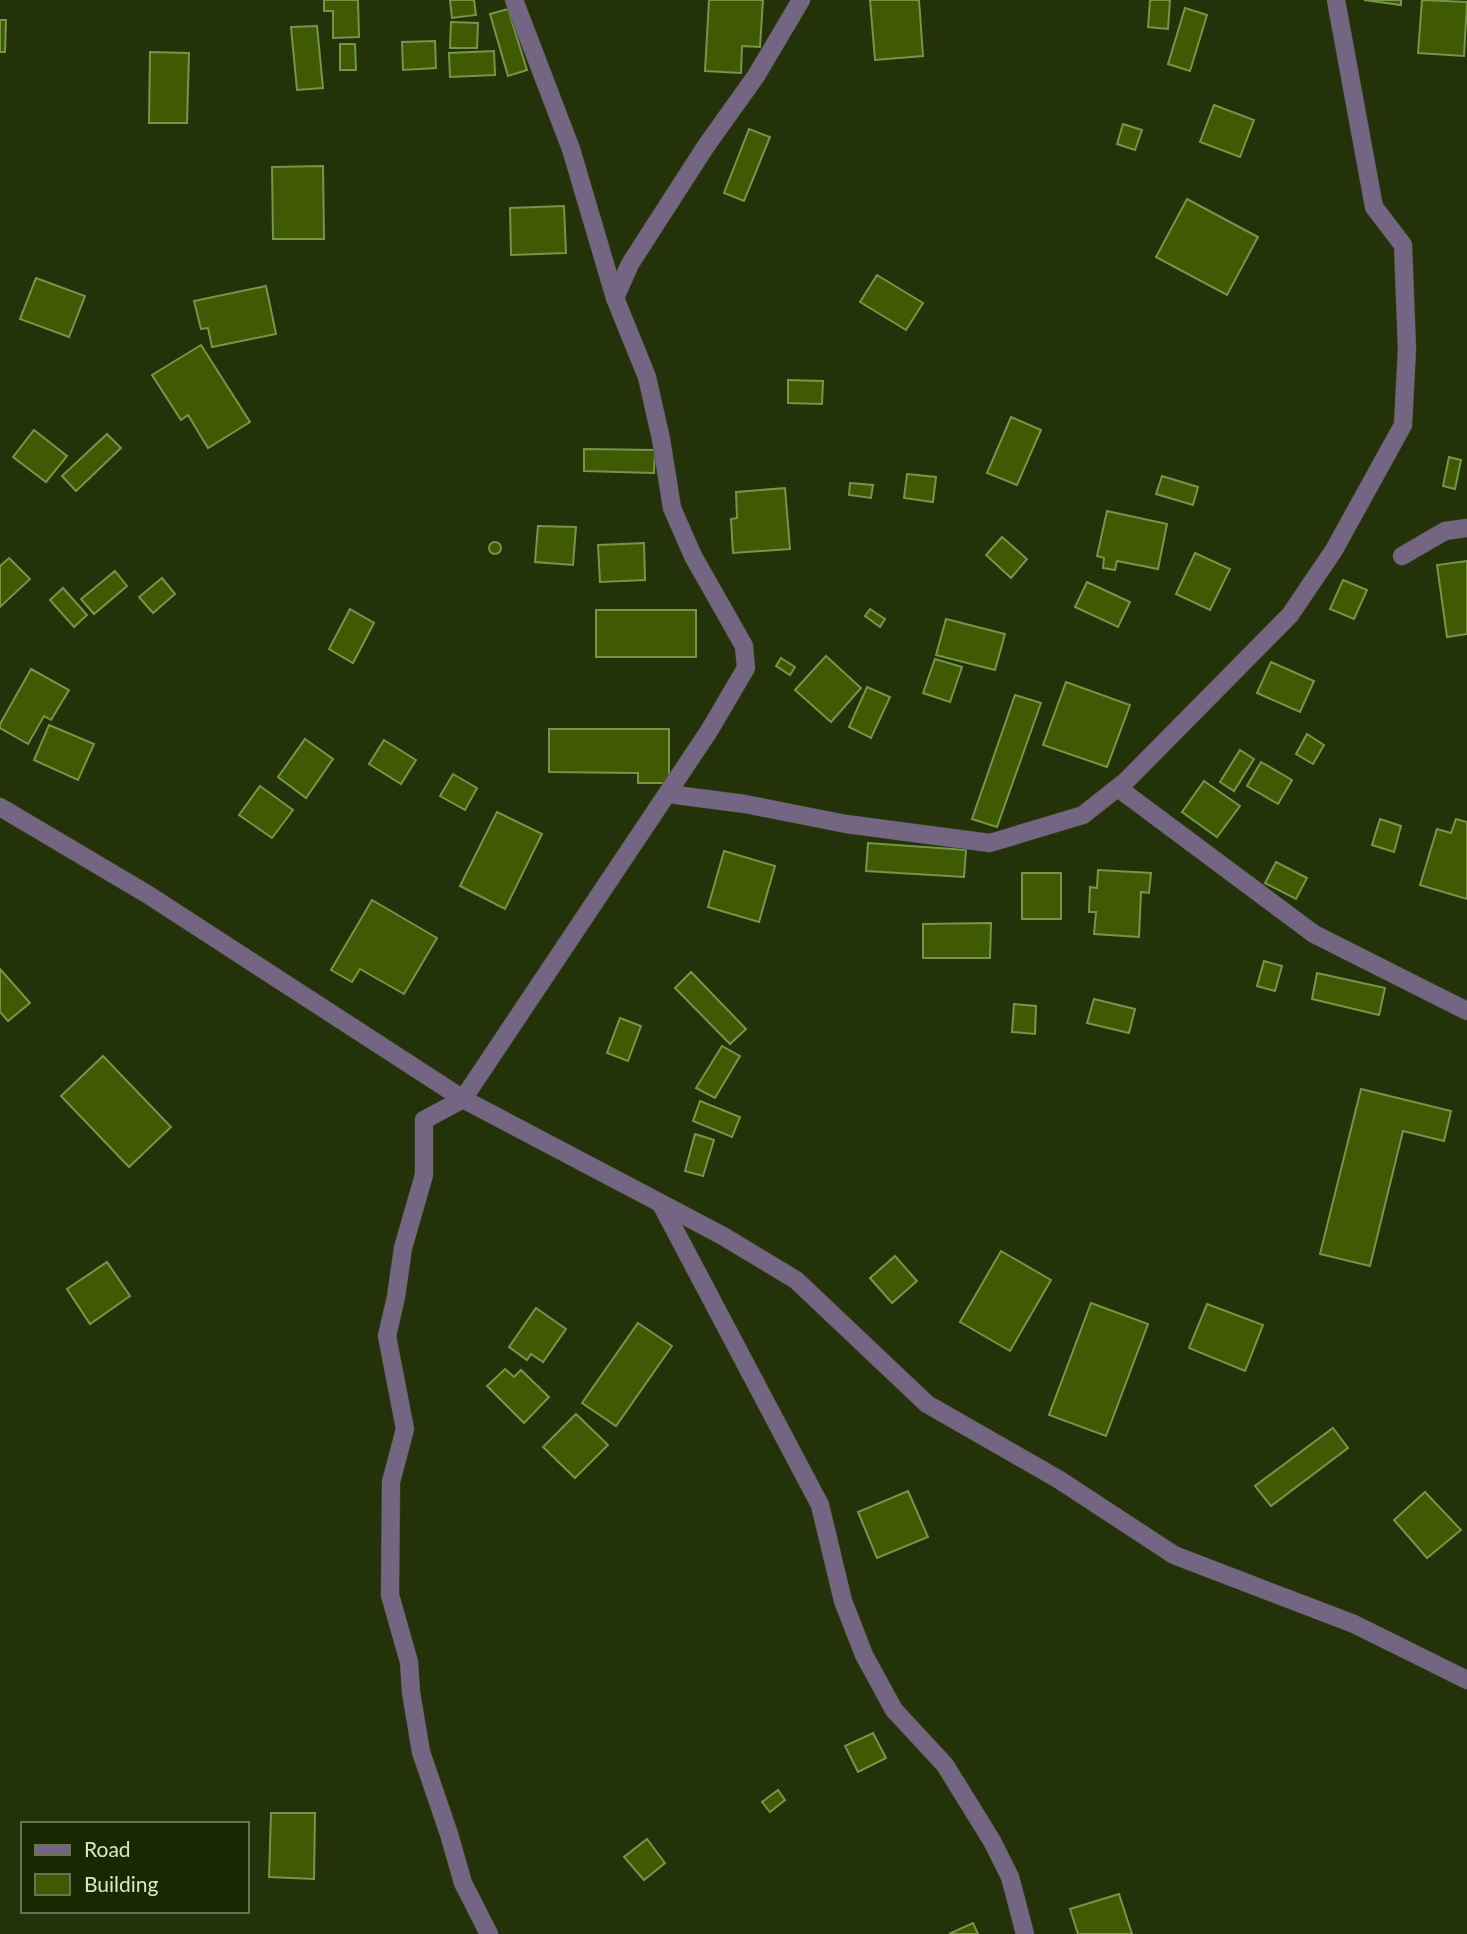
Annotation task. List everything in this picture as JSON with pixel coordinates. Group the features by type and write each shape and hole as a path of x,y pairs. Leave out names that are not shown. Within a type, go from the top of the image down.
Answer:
{"street":[{"path":"489,1934 463,1883 421,1752 409,1662 390,1595 391,1482 405,1429 387,1336 396,1297 402,1248 424,1175 424,1120 463,1099 669,792 746,668 744,646 693,556 672,508 661,439 647,377 615,298 571,149 514,0"},
{"path":"615,298 630,264 755,76 801,0"},
{"path":"669,792 846,824 990,844 1083,815 1118,788 1290,615 1334,550 1404,425 1407,349 1404,244 1374,206 1336,0"},
{"path":"1402,556 1445,531 1467,528"},
{"path":"1118,788 1314,934 1467,1011"},
{"path":"0,807 147,894 463,1099 723,1236 796,1280 927,1404 1058,1479 1174,1555 1354,1624 1467,1680"},
{"path":"661,1204 820,1505 843,1601 864,1655 894,1710 945,1765 992,1840 1010,1877 1025,1934"}],"building":[{"path":"324,0 358,0 359,37 333,38 333,11 324,11"},
{"path":"450,0 474,0 476,15 452,18"},
{"path":"709,0 763,0 760,47 742,46 741,73 705,71"},
{"path":"870,0 919,0 923,56 875,60"},
{"path":"1150,0 1170,0 1168,29 1148,27"},
{"path":"1364,0 1401,0 1401,5"},
{"path":"1422,0 1467,2 1464,56 1418,53"},
{"path":"1185,8 1207,15 1190,71 1168,64"},
{"path":"508,9 527,70 508,76 490,14"},
{"path":"0,20 6,20 5,52 0,52"},
{"path":"451,22 478,23 477,48 450,48"},
{"path":"317,26 323,88 297,90 291,27"},
{"path":"435,41 436,68 403,70 402,42"},
{"path":"340,44 355,44 356,70 340,70"},
{"path":"494,51 495,75 450,77 449,53"},
{"path":"150,52 189,53 187,123 149,123"},
{"path":"1214,105 1254,120 1240,157 1200,142"},
{"path":"1123,124 1142,130 1135,150 1117,144"},
{"path":"749,129 770,137 744,201 724,193"},
{"path":"323,166 324,239 273,239 272,167"},
{"path":"1187,199 1258,237 1227,295 1156,257"},
{"path":"564,206 566,253 511,255 510,208"},
{"path":"877,275 923,303 906,330 860,302"},
{"path":"36,278 85,296 69,337 20,319"},
{"path":"266,286 276,334 212,347 208,328 201,329 194,301"},
{"path":"201,345 250,422 208,448 188,415 181,420 152,375"},
{"path":"788,380 823,381 822,404 788,403"},
{"path":"1011,417 1041,430 1017,485 987,473"},
{"path":"34,430 67,456 46,482 13,457"},
{"path":"107,434 121,448 76,491 62,476"},
{"path":"584,449 655,450 654,473 584,471"},
{"path":"1449,457 1461,460 1455,489 1443,486"},
{"path":"907,474 936,477 933,502 904,498"},
{"path":"1162,476 1198,487 1193,505 1156,494"},
{"path":"850,483 873,485 871,498 849,495"},
{"path":"785,488 790,549 733,553 731,519 737,518 736,492"},
{"path":"1107,511 1167,524 1158,569 1117,561 1115,570 1103,568 1104,558 1097,556"},
{"path":"538,526 576,527 573,565 535,562"},
{"path":"1002,537 1027,559 1011,578 986,555"},
{"path":"495,542 501,548 495,554 489,548"},
{"path":"644,543 645,580 600,582 598,545"},
{"path":"1195,553 1230,569 1210,610 1176,594"},
{"path":"9,558 30,579 0,607 0,566"},
{"path":"1467,561 1467,634 1447,637 1437,565"},
{"path":"115,571 127,586 94,614 81,599"},
{"path":"162,578 175,594 153,613 139,597"},
{"path":"1343,580 1367,590 1354,619 1330,609"},
{"path":"1087,582 1130,602 1118,627 1075,607"},
{"path":"63,588 87,615 74,627 50,600"},
{"path":"350,609 374,623 353,663 329,649"},
{"path":"870,609 885,619 880,627 865,616"},
{"path":"596,610 696,610 696,657 596,657"},
{"path":"946,619 1005,634 995,670 936,655"},
{"path":"826,656 861,688 831,722 795,690"},
{"path":"781,658 795,667 790,675 776,666"},
{"path":"935,659 962,667 950,702 923,693"},
{"path":"1271,662 1314,681 1300,712 1257,693"},
{"path":"31,669 69,690 51,720 44,716 28,744 0,728 0,724"},
{"path":"1066,682 1130,705 1107,767 1043,745"},
{"path":"867,687 890,697 871,738 849,727"},
{"path":"1015,695 1041,703 997,827 972,819"},
{"path":"49,725 94,744 78,780 34,760"},
{"path":"549,729 669,729 669,783 638,783 638,773 549,772"},
{"path":"1307,734 1324,745 1313,764 1296,754"},
{"path":"305,739 333,759 306,798 278,777"},
{"path":"384,740 416,760 401,784 369,764"},
{"path":"1240,750 1254,759 1234,791 1220,782"},
{"path":"1261,762 1292,780 1278,804 1247,786"},
{"path":"453,774 477,788 465,810 440,796"},
{"path":"1204,781 1240,806 1217,837 1182,812"},
{"path":"260,786 293,810 272,838 239,815"},
{"path":"497,812 542,834 505,909 460,886"},
{"path":"1380,819 1401,826 1394,852 1372,845"},
{"path":"1456,819 1467,822 1467,899 1420,885 1437,829 1451,833"},
{"path":"868,843 966,850 964,877 866,871"},
{"path":"724,851 775,866 759,922 708,907"},
{"path":"1276,862 1307,878 1296,899 1265,883"},
{"path":"1098,870 1151,873 1149,893 1141,892 1139,937 1094,934 1096,912 1089,912 1090,887 1097,888"},
{"path":"1022,873 1061,873 1061,919 1022,919"},
{"path":"372,900 437,938 404,994 360,969 352,982 331,970"},
{"path":"991,923 990,958 923,958 923,924"},
{"path":"1264,961 1282,966 1275,991 1257,986"},
{"path":"0,969 30,1003 8,1021 0,1012"},
{"path":"691,972 746,1029 730,1044 675,988"},
{"path":"1317,973 1385,988 1379,1015 1312,999"},
{"path":"1094,999 1135,1009 1129,1033 1087,1023"},
{"path":"1014,1004 1036,1006 1035,1034 1012,1032"},
{"path":"620,1018 641,1026 628,1061 607,1053"},
{"path":"722,1046 740,1056 715,1098 696,1088"},
{"path":"103,1056 171,1127 129,1167 61,1096"},
{"path":"1361,1089 1451,1111 1444,1141 1403,1131 1370,1266 1320,1254"},
{"path":"700,1101 740,1117 732,1137 693,1121"},
{"path":"695,1134 714,1140 703,1176 685,1171"},
{"path":"1001,1251 1051,1280 1010,1351 960,1322"},
{"path":"895,1256 917,1281 892,1303 870,1278"},
{"path":"107,1262 130,1296 90,1324 67,1289"},
{"path":"1091,1303 1148,1324 1106,1436 1049,1415"},
{"path":"1207,1304 1263,1325 1245,1371 1189,1348"},
{"path":"536,1308 566,1329 543,1362 531,1354 527,1360 509,1347"},
{"path":"638,1323 672,1346 616,1426 582,1403"},
{"path":"505,1369 514,1377 521,1370 549,1397 524,1423 487,1386"},
{"path":"576,1414 608,1445 575,1478 543,1447"},
{"path":"1333,1428 1348,1448 1271,1506 1255,1486"},
{"path":"908,1491 928,1537 877,1558 858,1512"},
{"path":"1425,1492 1461,1530 1427,1558 1394,1520"},
{"path":"873,1733 886,1758 858,1772 845,1746"},
{"path":"778,1790 785,1800 770,1812 762,1802"},
{"path":"271,1813 315,1813 314,1879 269,1877"},
{"path":"647,1839 665,1863 644,1880 624,1857"},
{"path":"1119,1894 1132,1934 1078,1934 1070,1909"},
{"path":"973,1923 978,1934 949,1934"}]}
